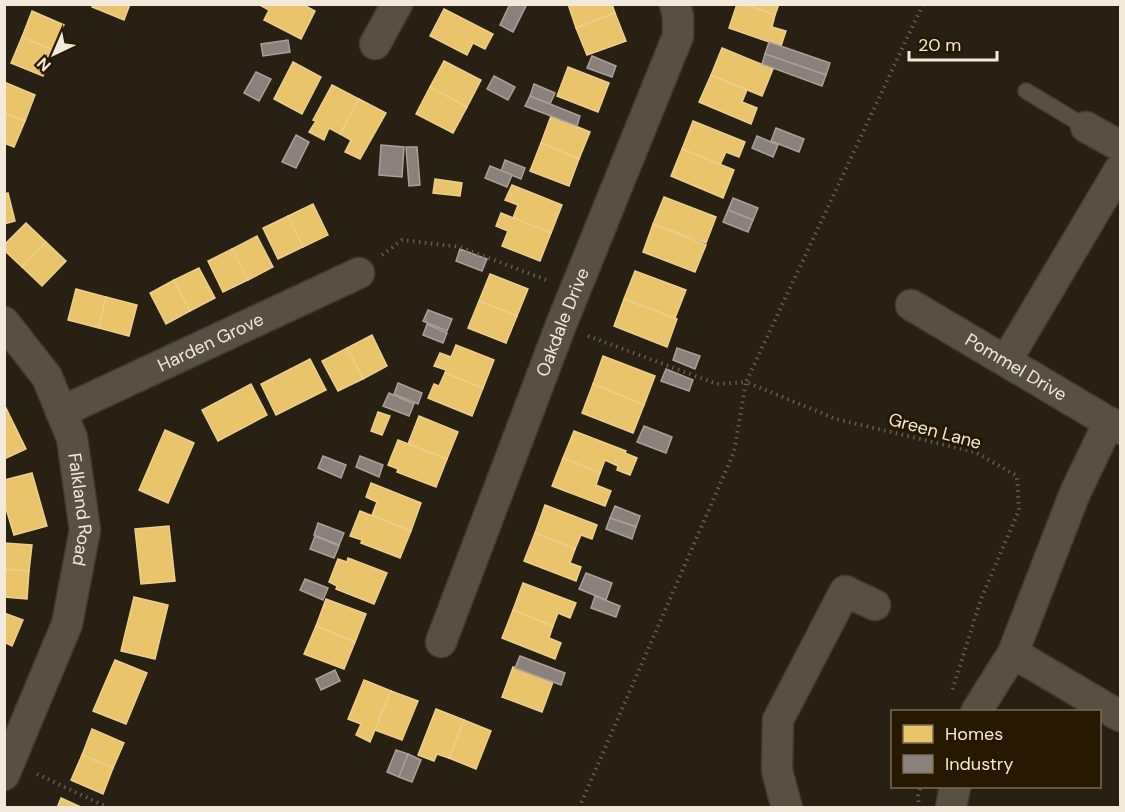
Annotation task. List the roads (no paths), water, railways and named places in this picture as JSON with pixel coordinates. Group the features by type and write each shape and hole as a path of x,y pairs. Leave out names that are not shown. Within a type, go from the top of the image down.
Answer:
{"street":[{"path":"375,44 397,4"},
{"name":"Oakdale Drive","path":"441,642 573,330 678,36 675,4"},
{"path":"1086,127 1120,146"},
{"path":"1005,361 1120,170"},
{"name":"Harden Grove","path":"61,412 359,273"},
{"name":"Pommel Drive","path":"912,305 1115,426"},
{"name":"Falkland Road","path":"4,322 47,377 72,438 85,530 67,624 6,770"},
{"path":"977,710 1013,653 1075,493 1115,426"},
{"path":"787,807 777,771 778,720 845,591 874,605"},
{"path":"1013,653 1120,716"},
{"path":"951,807 955,788"}],"lane":[{"path":"1026,91 1086,127"}]}
